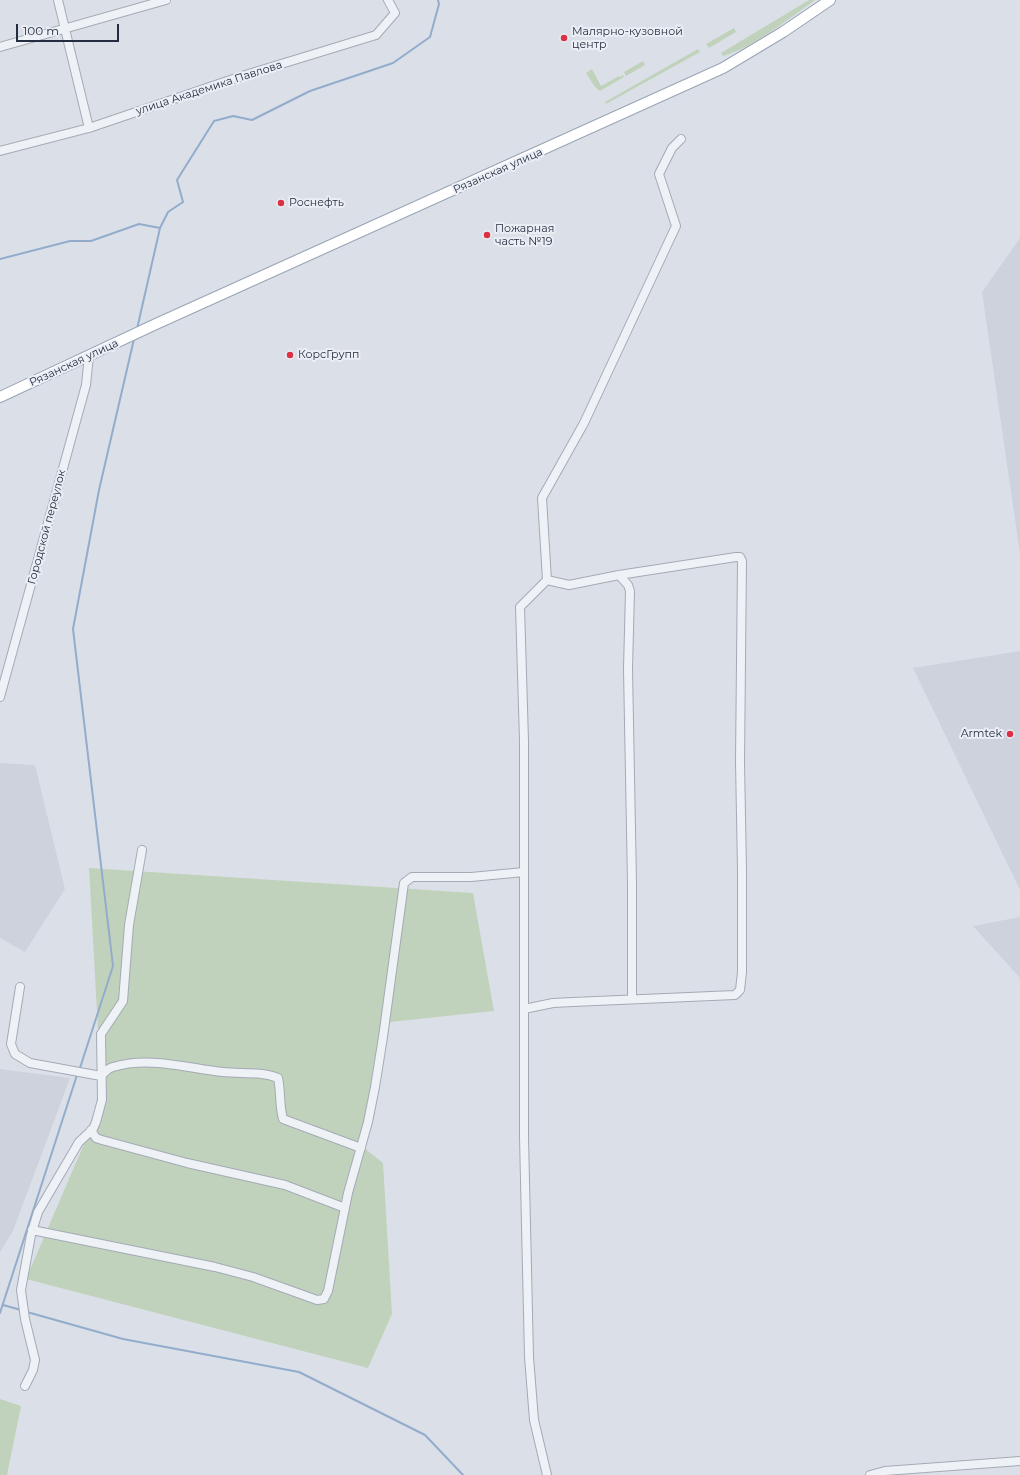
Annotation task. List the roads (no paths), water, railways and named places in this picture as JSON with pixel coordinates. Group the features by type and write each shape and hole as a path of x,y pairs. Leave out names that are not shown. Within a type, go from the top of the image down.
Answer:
{"main road":[{"name":"Рязанская улица","path":"0,397 152,326 723,68 783,32 830,0"}],"street":[{"path":"58,0 89,128"},
{"path":"0,47 66,29 157,1 166,0"},
{"name":"улица Академика Павлова","path":"0,151 89,128 242,76 376,35 395,13 388,0"},
{"path":"547,1475 534,1420 529,1357 525,1145 524,741 520,607 547,580 542,498 584,423 676,226 659,174 672,148 681,139"},
{"name":"Городской переулок","path":"0,697 86,385 89,356"},
{"path":"524,1009 553,1003 735,995 741,985 742,870 740,754 742,561 740,557 736,557 619,575 569,585 547,580"},
{"path":"619,575 628,585 630,590 628,676 632,883 632,999"},
{"path":"25,1386 33,1370 35,1360 23,1307 21,1281 32,1230 38,1212 79,1142 91,1130 96,1122 102,1100 102,1078 100,1076 101,1034 123,1001 129,925 142,850"},
{"path":"32,1230 215,1267 253,1277 321,1300 326,1296 328,1291 345,1208 369,1115 383,1037 404,883 412,877 471,877 524,872"},
{"path":"20,987 11,1044 15,1054 30,1063 100,1076 111,1067 145,1063 169,1064 224,1072 269,1074 278,1078 280,1086 279,1105 283,1119 361,1148"},
{"path":"91,1130 96,1138 102,1140 187,1164 285,1184 345,1208"},
{"path":"870,1475 885,1471 1020,1461"}],"waterway":[{"path":"0,259 70,241 91,241 139,224 160,228 168,212 183,202 177,180 214,121 233,116 252,120 310,91 393,63 430,37 439,4 438,0"},
{"path":"137,329 160,228"},
{"path":"79,1071 113,966 73,629 99,490 134,339"},
{"path":"0,1313 77,1075"},
{"path":"3,1305 21,1310"},
{"path":"27,1312 123,1339 299,1372 425,1435 463,1475"}],"place":[{"name":"Малярно-кузовной центр","path":"564,38"},
{"name":"Роснефть","path":"281,203"},
{"name":"Пожарная часть №19","path":"487,235"},
{"name":"КорсГрупп","path":"290,355"},
{"name":"Armtek","path":"1010,734"}]}
